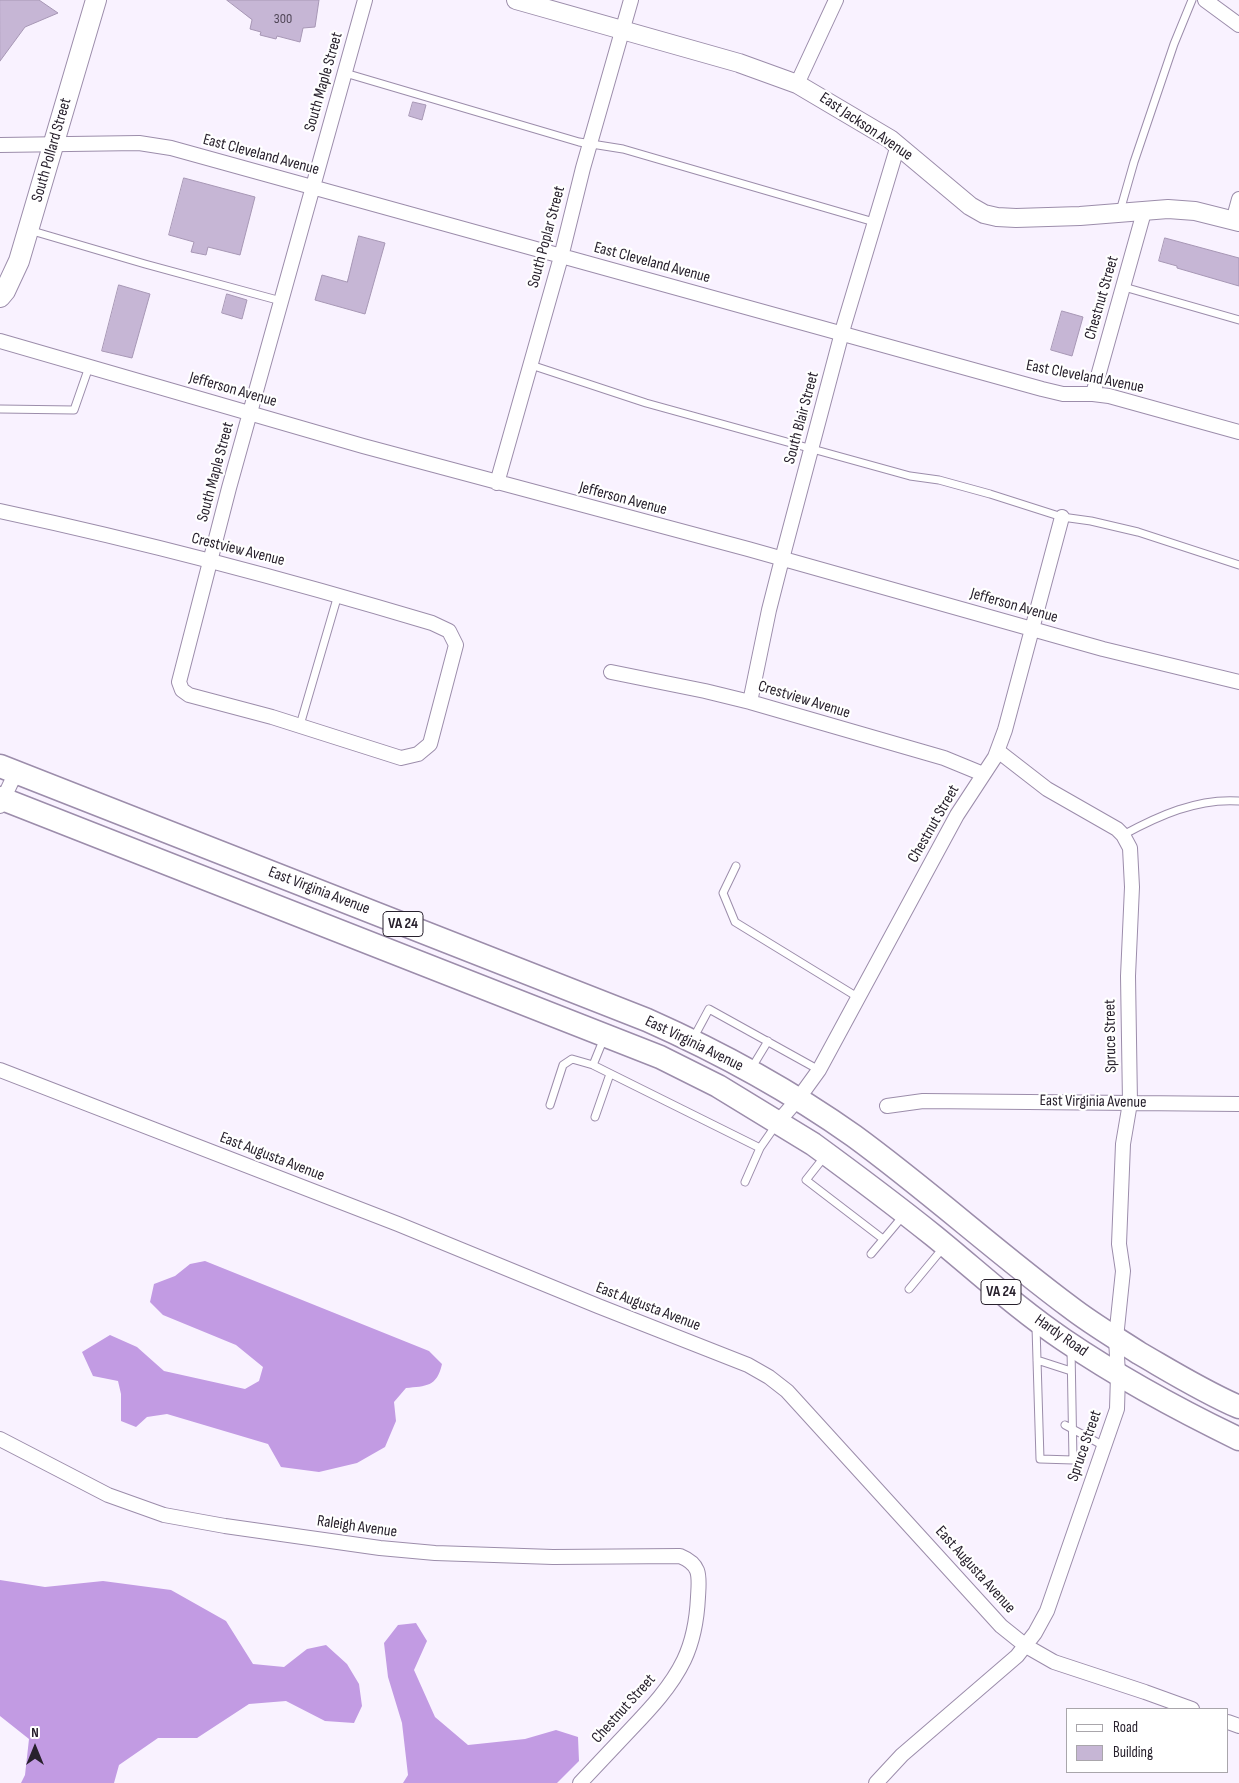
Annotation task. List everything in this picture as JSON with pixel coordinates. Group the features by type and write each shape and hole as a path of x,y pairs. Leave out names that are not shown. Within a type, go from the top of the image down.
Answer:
{"main road":[{"name":"South Pollard Street","path":"0,297 5,291 19,261 96,0"},
{"name":"East Virginia Avenue","path":"8,769 646,1020 692,1040 798,1099"},
{"name":"East Virginia Avenue","path":"1,801 660,1057 718,1086 778,1122"},
{"name":"Hardy Road","path":"798,1099 854,1136 909,1178 1071,1308 1177,1376 1239,1407"},
{"name":"Hardy Road","path":"778,1122 827,1154 905,1213 1036,1319 1070,1344 1118,1375 1182,1412 1239,1439"}],"street":[{"name":"South Maple Street","path":"300,726 189,695 182,690 179,682 250,414 365,0"},
{"name":"East Jackson Avenue","path":"516,0 740,63 797,84 815,93 898,145 970,206 984,214 1016,218 1120,214 1168,209 1195,211 1236,221"},
{"name":"South Poplar Street","path":"497,483 631,0"},
{"path":"797,84 836,0"},
{"path":"1205,0 1239,25"},
{"name":"East Cleveland Avenue","path":"0,145 157,144 1063,394 1109,396 1239,432"},
{"name":"South Blair Street","path":"750,702 769,610 811,449 874,222 898,145"},
{"path":"1236,221 1239,199"},
{"name":"Chestnut Street","path":"1093,394 1144,212"},
{"name":"Jefferson Avenue","path":"0,342 497,483 782,559 1031,630 1239,682"},
{"name":"Crestview Avenue","path":"0,511 59,523 338,595 432,623 449,631 456,644 430,744 418,754 401,758 300,726"},
{"name":"Chestnut Street","path":"778,1122 819,1070 958,815 998,752 1062,517"},
{"name":"Crestview Avenue","path":"611,672 750,702 944,758 983,774"},
{"path":"998,752 1047,789 1117,829 1123,835"},
{"path":"1,801 8,769"},
{"name":"Spruce Street","path":"876,1783 902,1755 1017,1656 1026,1646 1047,1611 1116,1409 1118,1375 1116,1338 1123,1271 1119,1244 1122,1144 1130,1103 1128,976 1132,887 1131,853 1123,835"},
{"name":"East Augusta Avenue","path":"0,1070 398,1224 598,1306 748,1364 787,1391 1001,1626 1026,1646 1054,1662 1189,1708"},
{"name":"East Virginia Avenue","path":"887,1106 923,1101 1239,1104"},
{"name":"Raleigh Avenue","path":"0,1439 108,1495 164,1515 225,1526 407,1551 552,1557 680,1556 689,1560 696,1567 699,1576 698,1594"},
{"name":"Chestnut Street","path":"580,1783 657,1702 676,1676 692,1637 698,1594"}],"lane":[{"path":"1120,214 1134,162 1174,44 1192,0"},
{"path":"345,73 590,144 623,149 874,222"},
{"path":"29,230 281,301"},
{"path":"1124,287 1239,320"},
{"path":"531,365 646,403 910,476 939,480 1062,517 1092,521 1138,532 1239,565"},
{"path":"0,409 74,410 89,367"},
{"path":"300,726 338,595"},
{"path":"1123,835 1149,821 1177,810 1203,803 1239,801"},
{"path":"736,866 723,894 735,922 859,998"},
{"path":"692,1040 709,1009 819,1070"},
{"path":"593,1066 605,1036"},
{"path":"750,1071 768,1041"},
{"path":"550,1105 563,1065 572,1059 610,1074 760,1148"},
{"path":"595,1117 610,1074"},
{"path":"745,1182 760,1148 778,1122"},
{"path":"827,1154 806,1180 883,1239"},
{"path":"870,1254 905,1213"},
{"path":"909,1289 945,1246"},
{"path":"1036,1319 1037,1360 1042,1416 1040,1459 1073,1460 1073,1428 1069,1402 1070,1344"},
{"path":"1037,1360 1071,1371"},
{"path":"1065,1425 1104,1446"}],"shaded area":[{"path":"205,1261 429,1351 442,1364 440,1372 430,1384 406,1388 394,1402 396,1421 385,1447 357,1463 319,1472 281,1467 268,1444 167,1414 147,1417 136,1427 121,1421 121,1394 118,1381 93,1376 82,1352 110,1335 137,1347 164,1371 245,1389 259,1381 263,1367 236,1345 163,1315 150,1302 154,1284 175,1276 190,1264"},
{"path":"0,1580 45,1587 103,1581 171,1590 226,1621 253,1664 284,1667 307,1649 326,1645 347,1664 359,1684 362,1706 354,1723 325,1721 286,1701 249,1704 197,1738 158,1738 119,1765 114,1783 21,1783 25,1775 29,1739 0,1716"},
{"path":"416,1623 427,1641 414,1670 435,1717 468,1745 525,1739 556,1730 578,1737 579,1761 557,1783 403,1783 408,1775 402,1723 388,1677 384,1643 398,1625"}],"building":[{"path":"0,0 39,0 58,13 25,27 0,61"},
{"path":"227,0 319,0 315,27 303,28 300,42 277,36 276,39 260,35 261,32 250,29 252,20"},
{"path":"413,102 426,105 422,120 409,116"},
{"path":"184,178 255,197 240,255 208,247 206,255 191,252 194,242 169,235"},
{"path":"359,236 385,243 365,314 315,300 322,275 347,282"},
{"path":"1165,238 1239,258 1239,286 1159,261"},
{"path":"119,285 150,294 132,358 102,351"},
{"path":"227,294 247,300 242,319 222,313"},
{"path":"1062,311 1083,317 1072,356 1051,350"}]}
